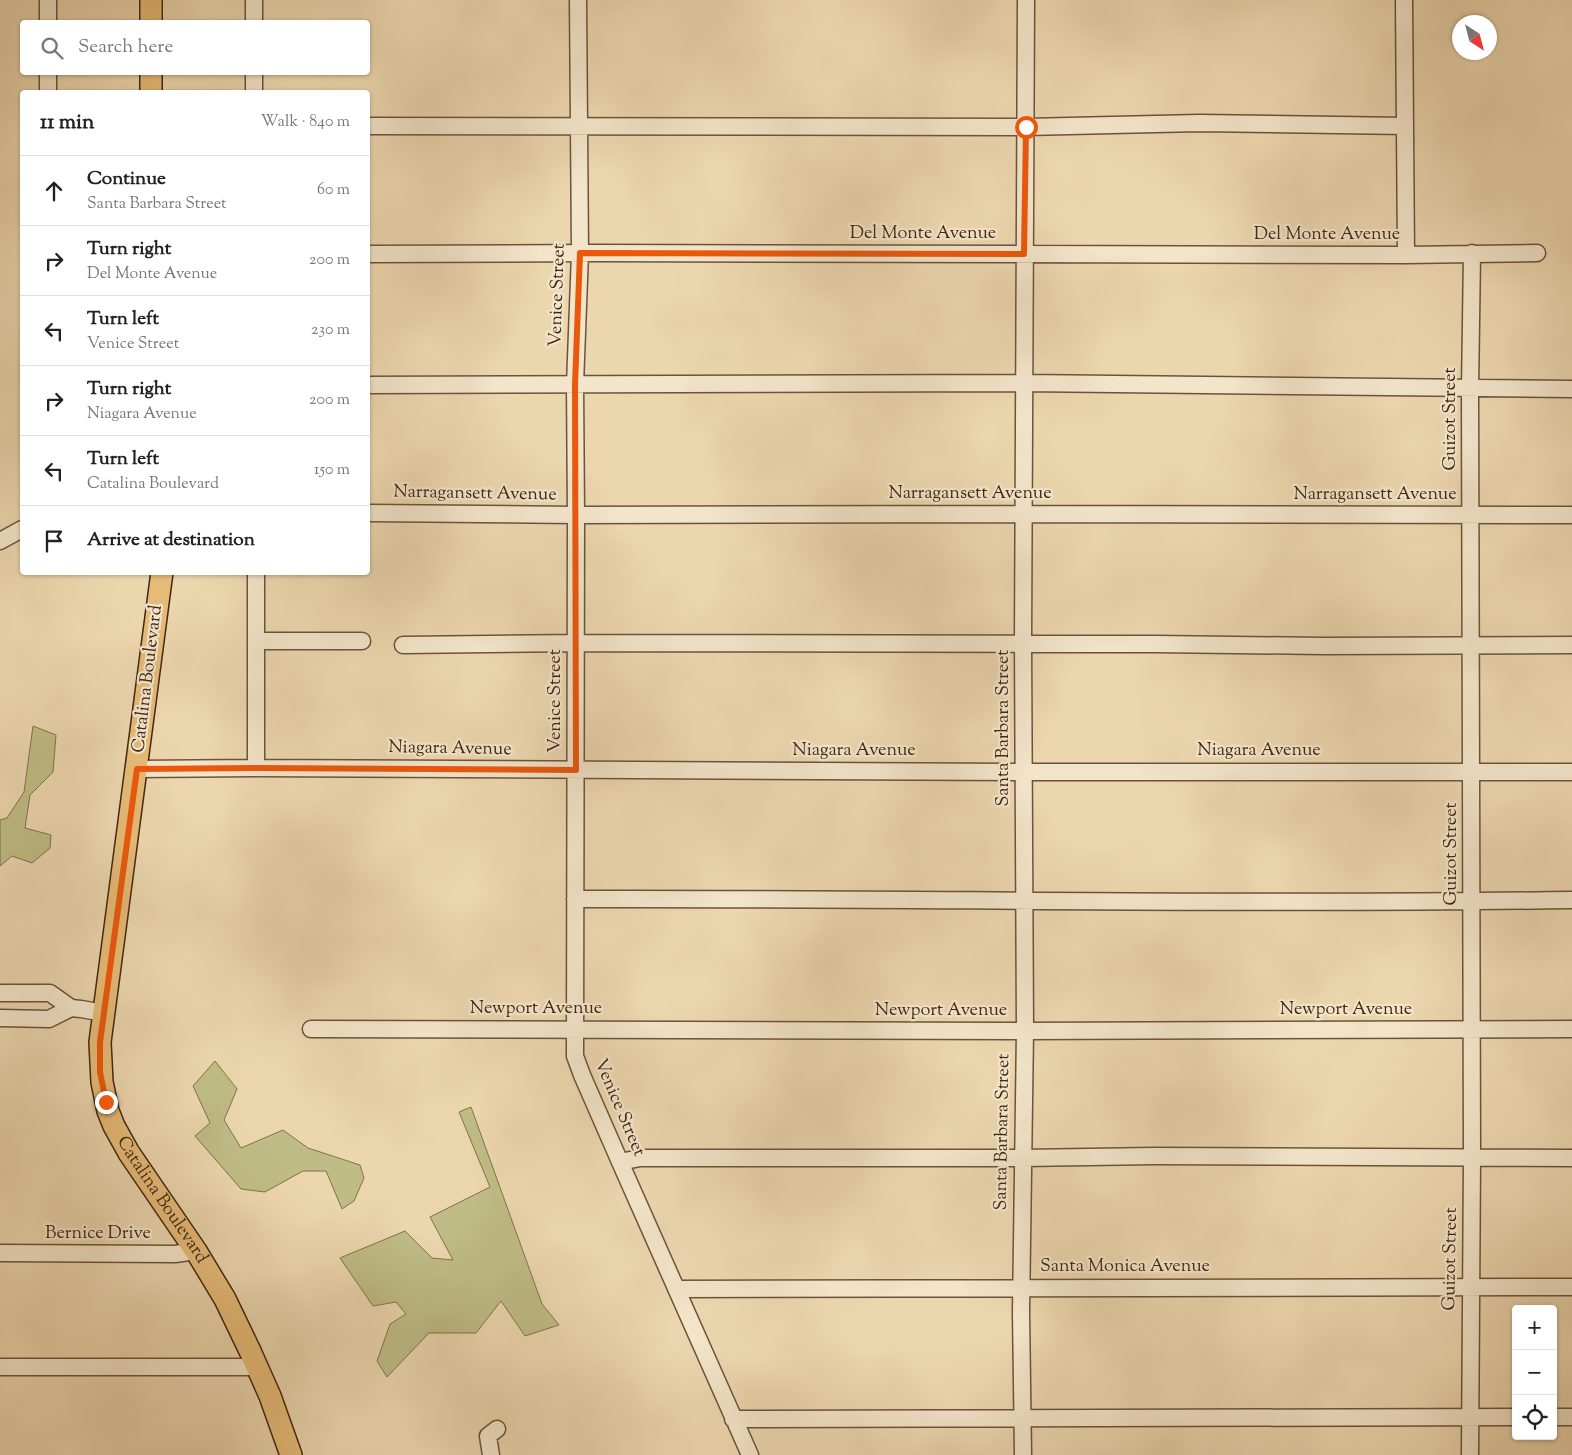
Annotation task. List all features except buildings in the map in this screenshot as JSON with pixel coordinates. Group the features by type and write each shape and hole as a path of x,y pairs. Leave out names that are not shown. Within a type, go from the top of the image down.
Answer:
{"main road":[{"path":"151,0 151,20"},
{"path":"151,75 152,90"},
{"name":"Catalina Boulevard","path":"162,575 100,1042 100,1072 114,1126 125,1147 196,1251 225,1300 258,1368 291,1455"}],"street":[{"path":"48,0 48,20"},
{"path":"254,0 254,20"},
{"name":"Venice Street","path":"578,0 580,253 575,385 575,1056 733,1419 745,1453"},
{"name":"Santa Barbara Street","path":"1023,1455 1023,643 1026,0"},
{"path":"1404,0 1406,255"},
{"path":"48,75 48,90"},
{"path":"254,75 254,90"},
{"path":"370,126 1026,127 1199,123 1405,126"},
{"name":"Guizot Street","path":"1470,1455 1473,902 1470,386 1472,253"},
{"name":"Del Monte Avenue","path":"370,254 1406,255 1537,253"},
{"path":"370,384 1024,383 1470,386 1572,389"},
{"name":"Narragansett Avenue","path":"370,513 1572,515"},
{"path":"0,541 20,530"},
{"path":"256,575 256,768"},
{"path":"256,641 362,641"},
{"path":"403,645 576,643 1572,645"},
{"name":"Niagara Avenue","path":"137,769 1572,772"},
{"path":"575,899 1473,902 1572,900"},
{"path":"0,993 50,993 71,1008"},
{"path":"0,1018 49,1019 71,1008 104,1013"},
{"name":"Newport Avenue","path":"311,1029 1572,1030"},
{"path":"620,1162 640,1158 1154,1156 1572,1158"},
{"name":"Bernice Drive","path":"0,1253 175,1254 196,1251"},
{"name":"Santa Monica Avenue","path":"677,1289 1022,1287 1572,1288"},
{"path":"0,1367 258,1368"},
{"path":"733,1419 1512,1417"},
{"path":"1557,1417 1572,1417"},
{"path":"491,1455 488,1436 497,1429"}],"shaded area":[{"path":"33,726 56,735 53,772 30,795 25,828 51,835 50,848 32,863 12,856 0,866 0,820 7,818 24,792"},
{"path":"215,1061 237,1089 224,1120 241,1148 283,1130 308,1148 360,1165 364,1178 354,1201 342,1209 326,1171 303,1171 265,1192 241,1189 195,1136 210,1123 193,1086"},
{"path":"471,1107 542,1304 559,1325 525,1336 501,1301 476,1333 429,1333 387,1377 377,1361 390,1324 406,1314 396,1302 373,1306 340,1258 405,1231 432,1258 453,1260 430,1217 490,1187 459,1112"}],"route":[{"path":"106,1102 100,1072 100,1042 137,769 576,770 575,385 580,253 1024,254 1026,127"}]}
